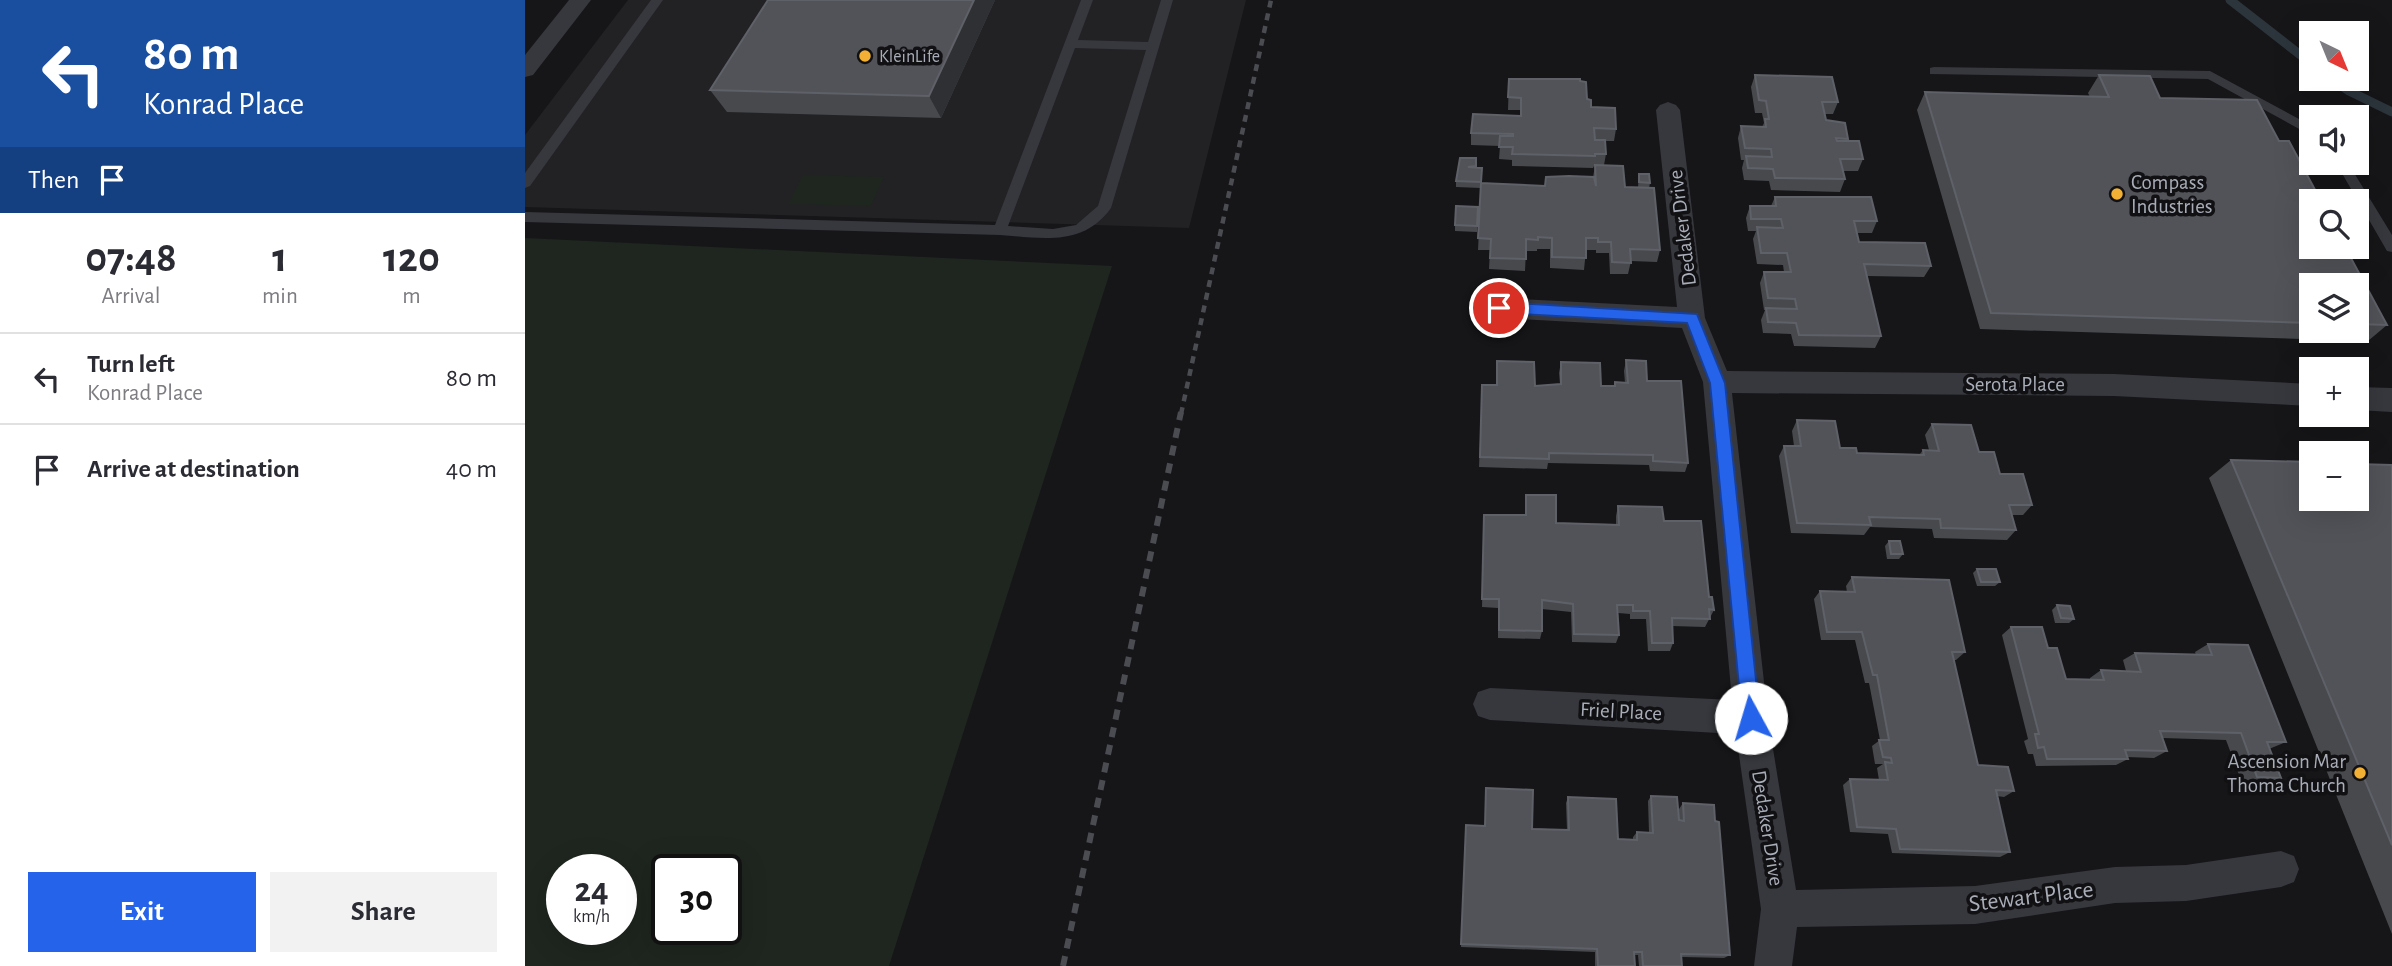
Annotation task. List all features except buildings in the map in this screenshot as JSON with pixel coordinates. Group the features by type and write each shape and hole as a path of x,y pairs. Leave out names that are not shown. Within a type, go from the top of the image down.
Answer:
{"street":[{"path":"525,71 580,0"},
{"name":"Dedaker Drive","path":"1668,110 1692,318 1717,383 1751,718 1780,908 1773,966"},
{"path":"1499,308 1692,318"},
{"name":"Serota Place","path":"1717,383 2114,385 2299,394"},
{"path":"2369,399 2392,400"},
{"name":"Friel Place","path":"1490,704 1751,718"},
{"name":"Stewart Place","path":"1780,908 1975,905 2115,885 2186,883 2281,869"}],"lane":[{"path":"525,183 657,0"},
{"path":"1000,230 1087,0"},
{"path":"525,216 1000,230 1053,234 1080,229 1104,208 1167,0"},
{"path":"1070,44 1153,46"},
{"path":"1934,71 2210,75 2299,125"},
{"path":"2349,175 2392,247"}],"shaded area":[{"path":"628,0 1246,0 1189,228 525,207 525,135"},
{"path":"803,175 884,177 871,206 788,204"},
{"path":"525,238 1112,266 889,966 525,966"}],"waterway":[{"path":"2230,0 2299,54"},
{"path":"2349,91 2392,112"}],"railway":[{"path":"1181,414 1271,0"},
{"path":"1063,966 1181,412"}],"place":[{"name":"KleinLife","path":"865,56"},
{"name":"Compass Industries","path":"2117,194"},
{"name":"Ascension Mar Thoma Church","path":"2360,773"}],"route":[{"path":"1499,308 1692,318 1717,383 1751,718"}]}
